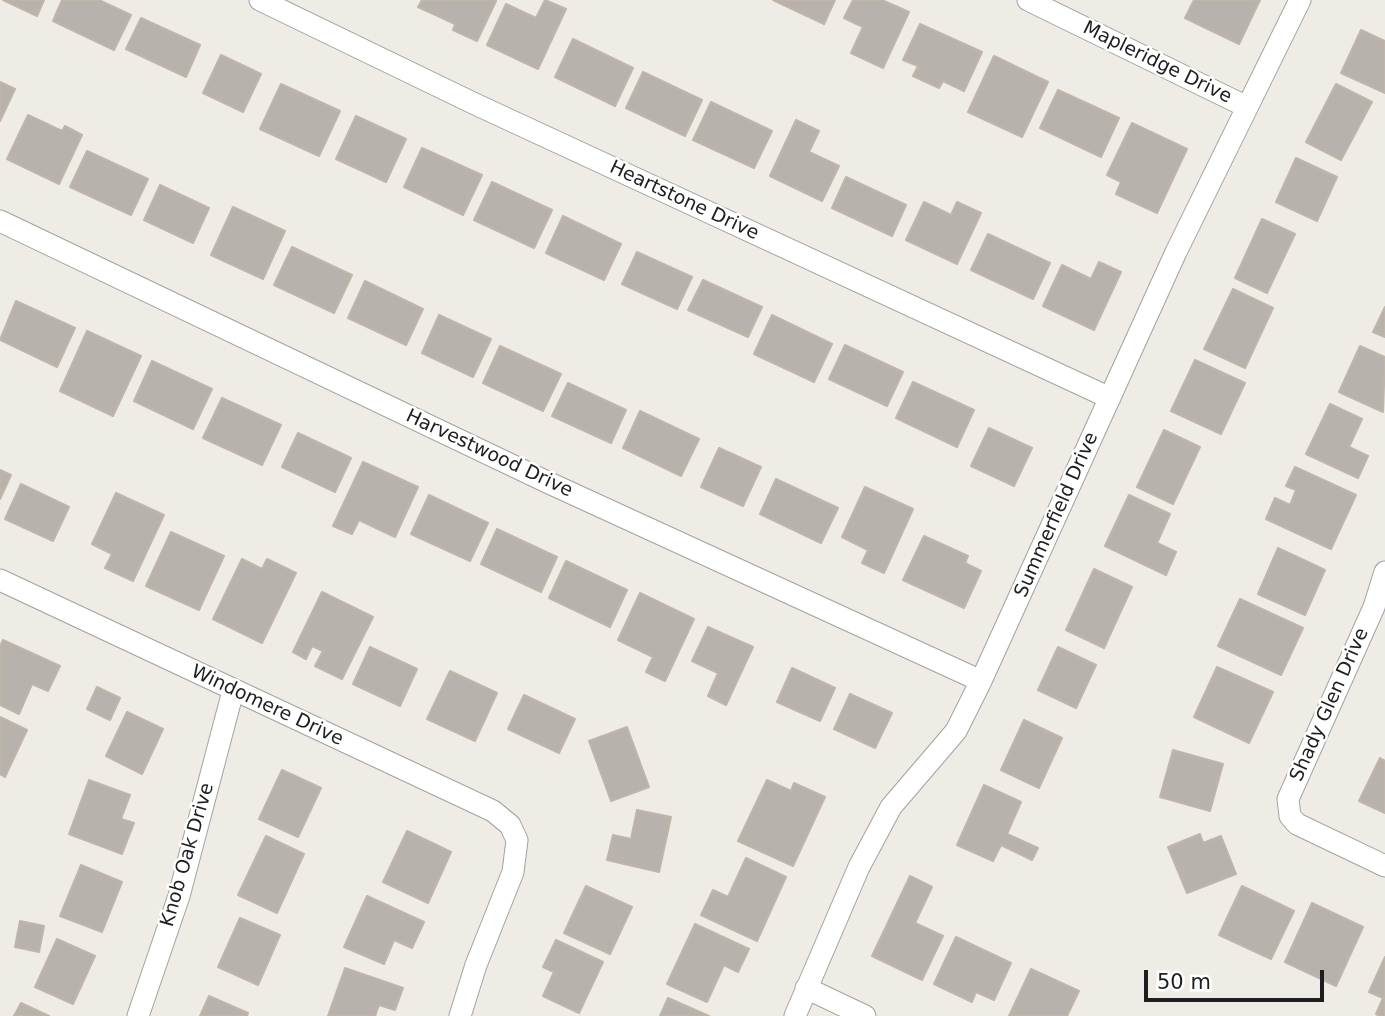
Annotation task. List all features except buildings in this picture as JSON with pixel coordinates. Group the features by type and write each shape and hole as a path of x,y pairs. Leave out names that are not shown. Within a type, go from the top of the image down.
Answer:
{"street":[{"name":"Heartstone Drive","path":"260,0 475,104 1110,398"},
{"name":"Mapleridge Drive","path":"1028,0 1247,107"},
{"name":"Summerfield Drive","path":"795,1016 859,867 891,807 956,731 981,681 1176,253 1300,0"},
{"name":"Harvestwood Drive","path":"0,221 547,482 981,681"},
{"name":"Shady Glen Drive","path":"1385,572 1374,607 1288,799 1290,816 1297,824 1385,866"},
{"name":"Windomere Drive","path":"0,580 493,811 510,825 517,840 513,872 460,1016"},
{"name":"Knob Oak Drive","path":"138,1016 179,896 233,691"},
{"path":"806,988 865,1016"}]}
